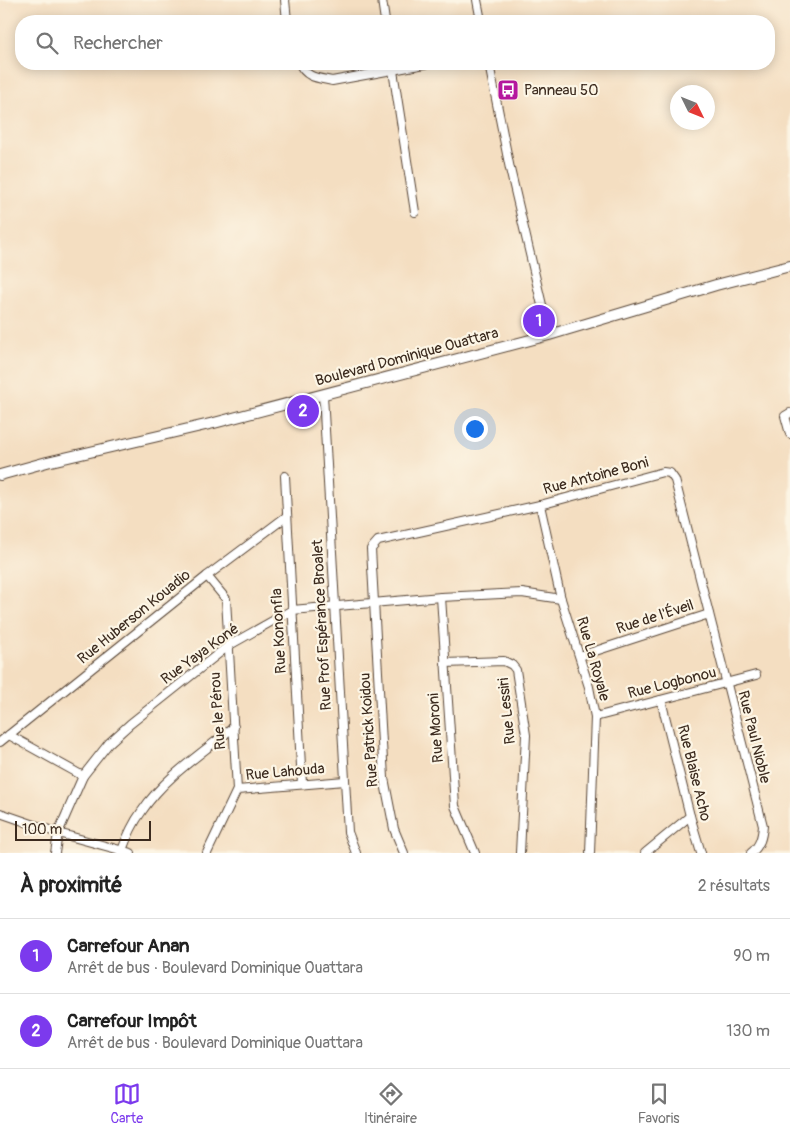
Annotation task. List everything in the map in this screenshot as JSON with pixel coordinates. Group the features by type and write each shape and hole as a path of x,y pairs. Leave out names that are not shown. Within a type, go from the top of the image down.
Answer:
{"street":[{"path":"285,0 287,15"},
{"path":"382,0 384,15"},
{"path":"477,0 480,15"},
{"path":"304,70 307,74 317,78 332,81 379,70"},
{"path":"392,70 415,212"},
{"path":"490,70 510,169 550,335"},
{"name":"Boulevard Dominique Ouattara","path":"0,475 47,462 214,423 550,335 716,285 790,266"},
{"name":"Rue Prof Espérance Broalet","path":"323,395 348,832 353,851"},
{"path":"790,413 785,416 790,434"},
{"name":"Rue Antoine Boni","path":"374,603 371,549 378,541 540,505 663,472 670,473 675,480 727,683"},
{"name":"Rue Kononfla","path":"285,476 302,784"},
{"name":"Rue La Royale","path":"540,505 561,599 589,687 595,717 590,853"},
{"name":"Rue Huberson Kouadio","path":"0,742 207,576 287,516"},
{"name":"Rue le Pérou","path":"207,576 226,599 236,790"},
{"name":"Rue Yaya Koné","path":"55,853 58,833 83,776 109,743 228,646 292,610 441,597 522,593 561,599"},
{"name":"Rue Moroni","path":"441,597 455,806 475,853"},
{"name":"Rue Patrick Koidou","path":"374,603 384,778 394,829 404,853"},
{"name":"Rue de l'Éveil","path":"580,656 709,614"},
{"name":"Rue Lessiri","path":"446,663 504,661 512,665 516,670 526,735 520,853"},
{"name":"Rue Logbonou","path":"595,717 756,674"},
{"name":"Rue Paul Nioble","path":"727,683 763,826 762,838 756,849 751,853"},
{"name":"Rue Blaise Acho","path":"661,700 701,853"},
{"path":"121,852 141,812 159,789 234,727"},
{"path":"9,735 83,776"},
{"name":"Rue Lahouda","path":"207,853 236,790 345,780"},
{"path":"0,813 58,833 121,852 131,853"},
{"path":"645,853 690,816"}],"place":[{"name":"Panneau 50","path":"508,90"},
{"name":"Carrefour Anan","path":"539,321"},
{"name":"Carrefour Impôt","path":"303,411"}]}
